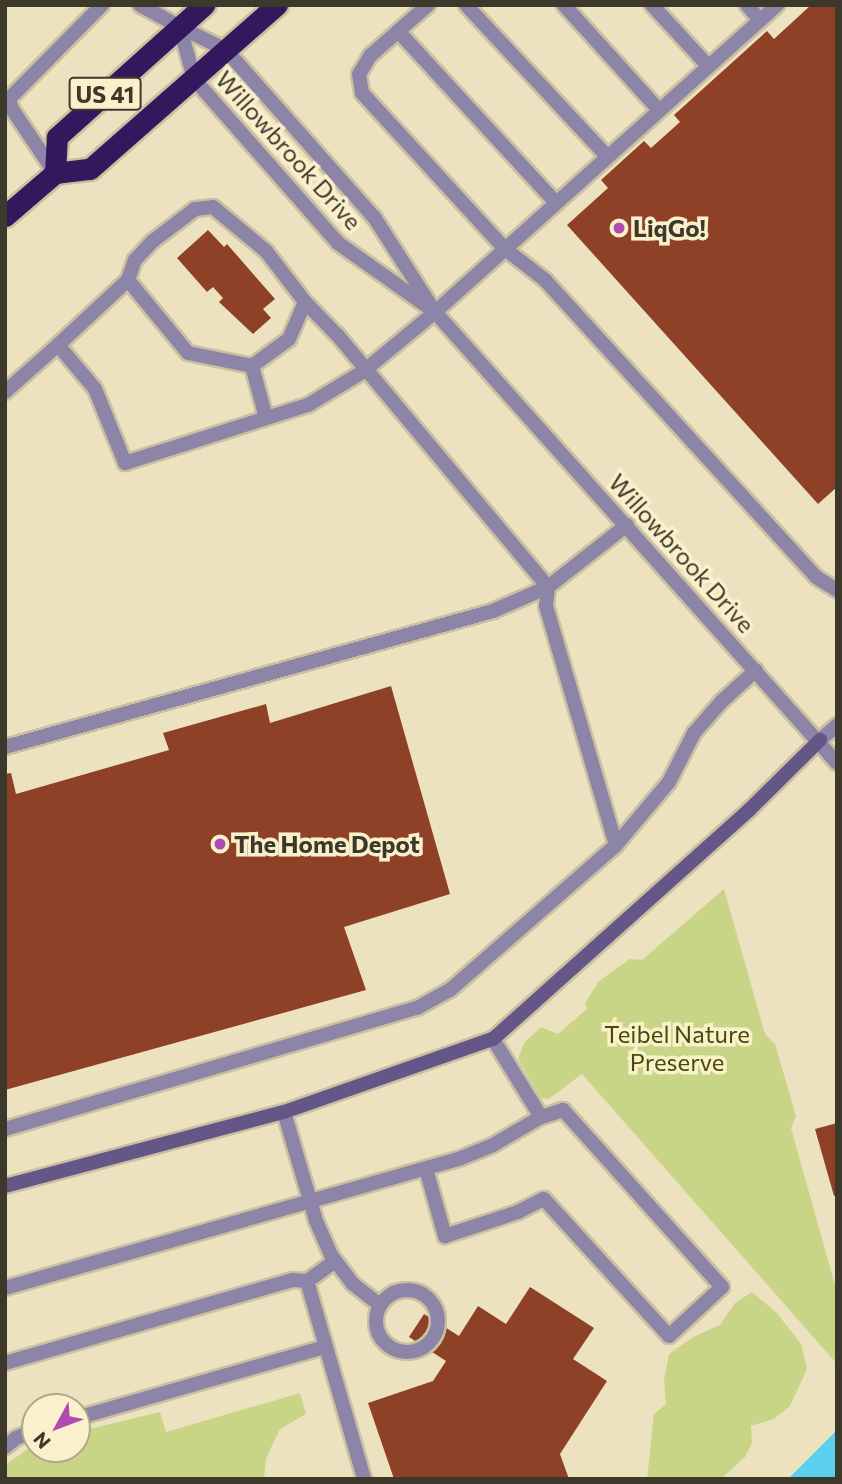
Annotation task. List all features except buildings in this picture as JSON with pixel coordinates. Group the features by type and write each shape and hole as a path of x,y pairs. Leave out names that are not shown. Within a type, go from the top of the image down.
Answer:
{"highway":[{"name":"US 41","path":"204,5 57,137 55,173 90,169 276,5"},
{"path":"5,216 55,173"}],"street":[{"path":"55,173 12,109 9,99 102,5"},
{"path":"141,5 180,27"},
{"path":"428,5 370,56 359,74 362,93 504,247 545,280 816,577 837,590"},
{"path":"466,5 607,156"},
{"path":"564,5 659,110"},
{"path":"652,5 708,66"},
{"path":"747,5 760,20"},
{"path":"58,345 95,389 125,463 308,405 364,371 435,312 504,247 776,5"},
{"name":"Willowbrook Drive","path":"180,27 226,50 374,218 435,312 820,740 837,763"},
{"name":"Willowbrook Drive","path":"180,27 194,79 338,243 435,312"},
{"path":"398,31 555,202"},
{"path":"5,392 128,280 135,260 153,241 195,209 213,207 266,251 305,302 337,335 364,371 548,586 546,606 615,845"},
{"path":"128,280 188,353 252,366 289,339 305,302"},
{"path":"252,366 266,418"},
{"path":"5,747 493,611 548,586 627,525"},
{"path":"5,1129 417,1008 450,990 615,845 669,782 694,733 721,702 756,670"},
{"path":"5,1186 284,1112 493,1039 749,810 837,725"},
{"path":"493,1039 541,1117"},
{"path":"5,1289 426,1169 493,1145 541,1117 563,1110 722,1287 669,1336 544,1199 518,1212 445,1236 426,1169"},
{"path":"284,1112 310,1202 335,1261 353,1284 380,1305"},
{"path":"5,1363 293,1280 307,1281 335,1261"},
{"path":"307,1281 364,1479"},
{"path":"397,1291 418,1291 435,1306 438,1327 435,1337 428,1345 410,1353 391,1348 378,1334 376,1314 380,1305 397,1291"},
{"path":"91,1414 325,1347"},
{"path":"5,1447 21,1436"}],"green space":[{"name":"Teibel Nature Preserve","path":"724,889 765,1034 775,1044 796,1116 791,1128 837,1292 837,1364 582,1074 549,1099 541,1098 518,1059 524,1043 541,1027 558,1034 587,1009 585,1003 599,981 630,959 642,960"},
{"path":"752,1292 777,1313 801,1344 807,1369 790,1406 774,1419 751,1426 752,1443 745,1457 721,1479 647,1479 654,1414 666,1404 664,1380 669,1354 695,1336 720,1325 735,1303"},
{"path":"300,1393 306,1414 280,1429 266,1458 264,1479 5,1479 5,1465 21,1454 21,1463 91,1463 91,1429 160,1412 166,1432"}],"water":[{"path":"837,1430 837,1479 788,1479"}],"place":[{"name":"LiqGo!","path":"619,228"},
{"name":"The Home Depot","path":"220,844"}]}
